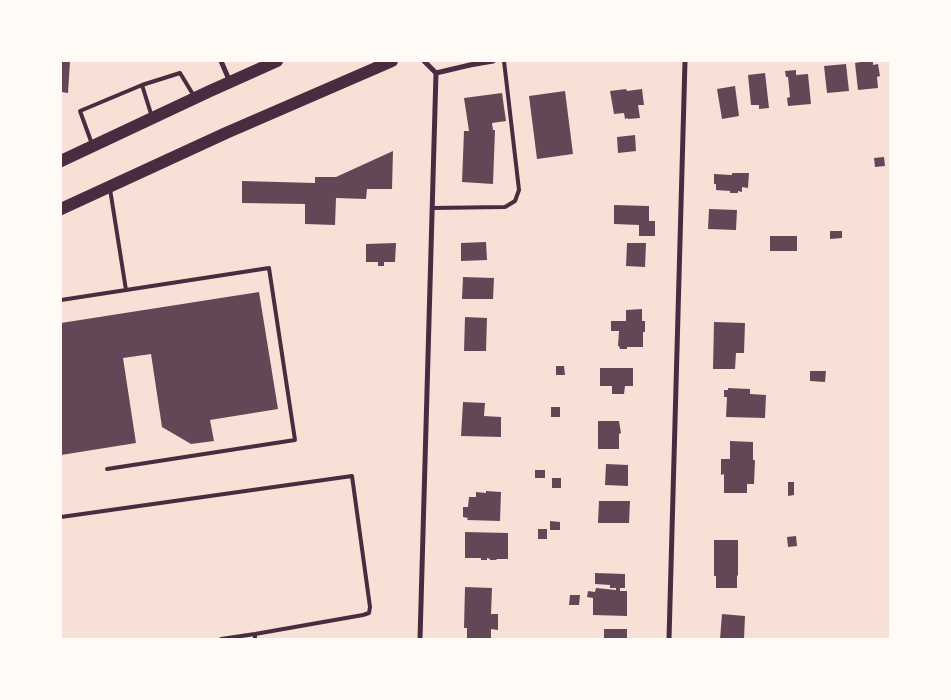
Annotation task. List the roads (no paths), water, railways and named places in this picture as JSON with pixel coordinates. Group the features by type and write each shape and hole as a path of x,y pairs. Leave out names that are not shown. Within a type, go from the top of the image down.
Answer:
{"main road":[{"path":"61,161 277,61"},
{"path":"61,209 226,133 392,61"}],"street":[{"path":"221,61 230,82"},
{"path":"420,639 436,73 424,61"},
{"path":"436,73 493,61"},
{"path":"669,639 685,61"}],"lane":[{"path":"432,208 505,207 515,201 519,190 504,61"},
{"path":"93,146 80,110 142,85 180,73 195,98"},
{"path":"142,85 153,118"},
{"path":"110,187 126,290"},
{"path":"61,300 269,268 295,440 107,468"},
{"path":"61,517 352,476 370,607 369,613 255,636 221,639"}]}
